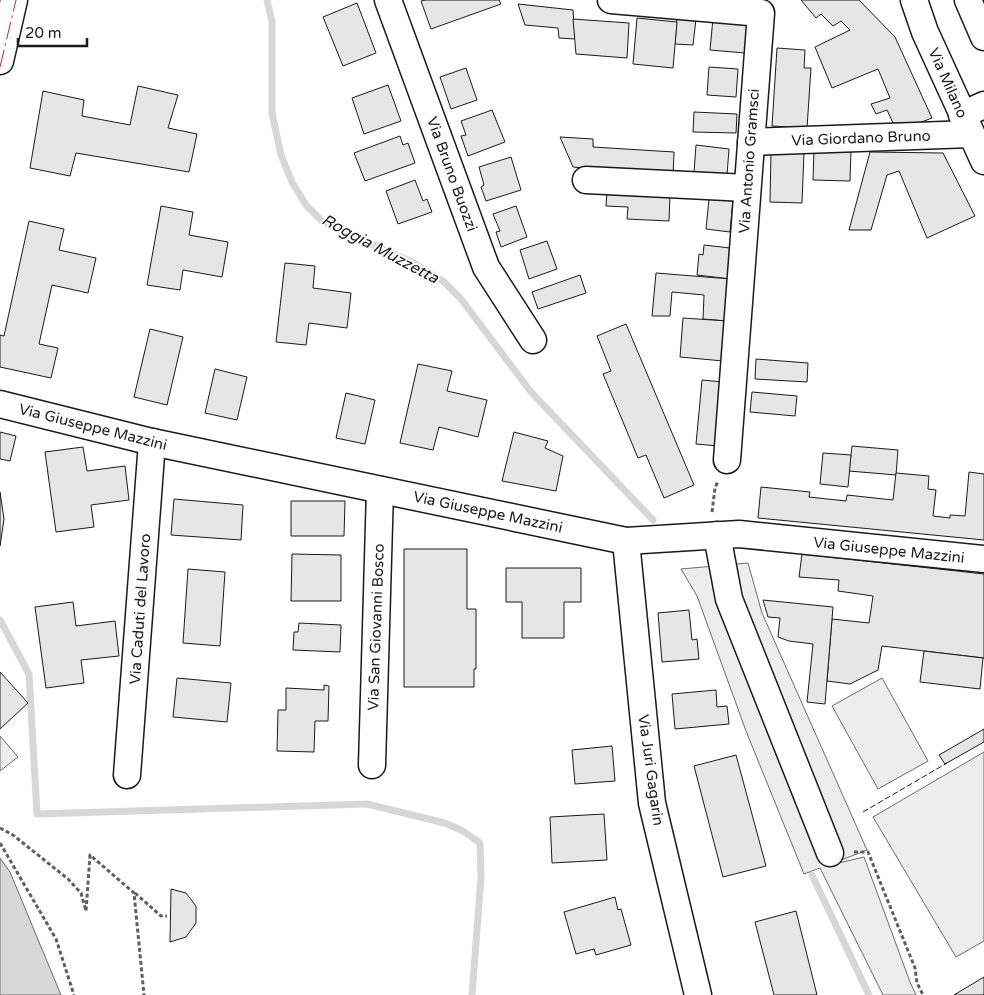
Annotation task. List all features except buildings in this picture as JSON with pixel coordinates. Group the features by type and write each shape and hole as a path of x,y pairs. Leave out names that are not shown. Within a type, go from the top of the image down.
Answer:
{"street":[{"path":"1,55 14,0"},
{"name":"Via Bruno Buozzi","path":"388,0 486,268 533,340"},
{"name":"Via Antonio Gramsci","path":"611,0 761,13 727,460"},
{"name":"Via Milano","path":"902,0 925,32 972,118 984,161"},
{"name":"Via Milano","path":"914,0 925,32"},
{"path":"968,0 984,37"},
{"name":"Via Giordano Bruno","path":"751,142 972,118"},
{"path":"586,180 747,188"},
{"name":"Via Giuseppe Mazzini","path":"0,404 152,442 626,541 717,535 763,536 984,559"},
{"name":"Via Caduti del Lavoro","path":"127,775 152,442"},
{"name":"Via San Giovanni Bosco","path":"372,765 380,490"},
{"path":"717,535 729,599 830,853"},
{"name":"Via Juri Gagarin","path":"626,541 652,803 698,995"}],"path":[{"path":"717,535 712,516 714,497 727,460"},
{"path":"0,828 13,835 68,880 80,893 86,911 90,855 161,916 167,916"},
{"path":"0,843 56,939 74,995"},
{"path":"830,853 868,852 915,968 917,983 923,995"},
{"path":"134,893 144,995"}],"shaded area":[{"path":"748,563 762,613 867,850 826,866 864,857 916,995 883,995 820,868 804,874 746,731 697,596 681,569"},
{"path":"882,678 928,761 878,789 832,706"},
{"path":"0,736 18,757 0,771"},
{"path":"984,752 984,941 956,957 873,817"},
{"path":"0,858 10,872 61,995 0,995"}],"waterway":[{"name":"Roggia Muzzetta","path":"267,0 272,22 272,113 281,155 292,182 306,205 322,221 410,261 443,281 461,299 531,392 653,520"},
{"path":"0,620 29,674 37,814 367,804 445,823 463,831 480,843 481,877 472,995"},
{"name":"Roggia Muzzetta","path":"812,875 869,995"}],"fence":[{"path":"863,812 947,763"}],"power":[{"path":"0,67 16,0"}]}
